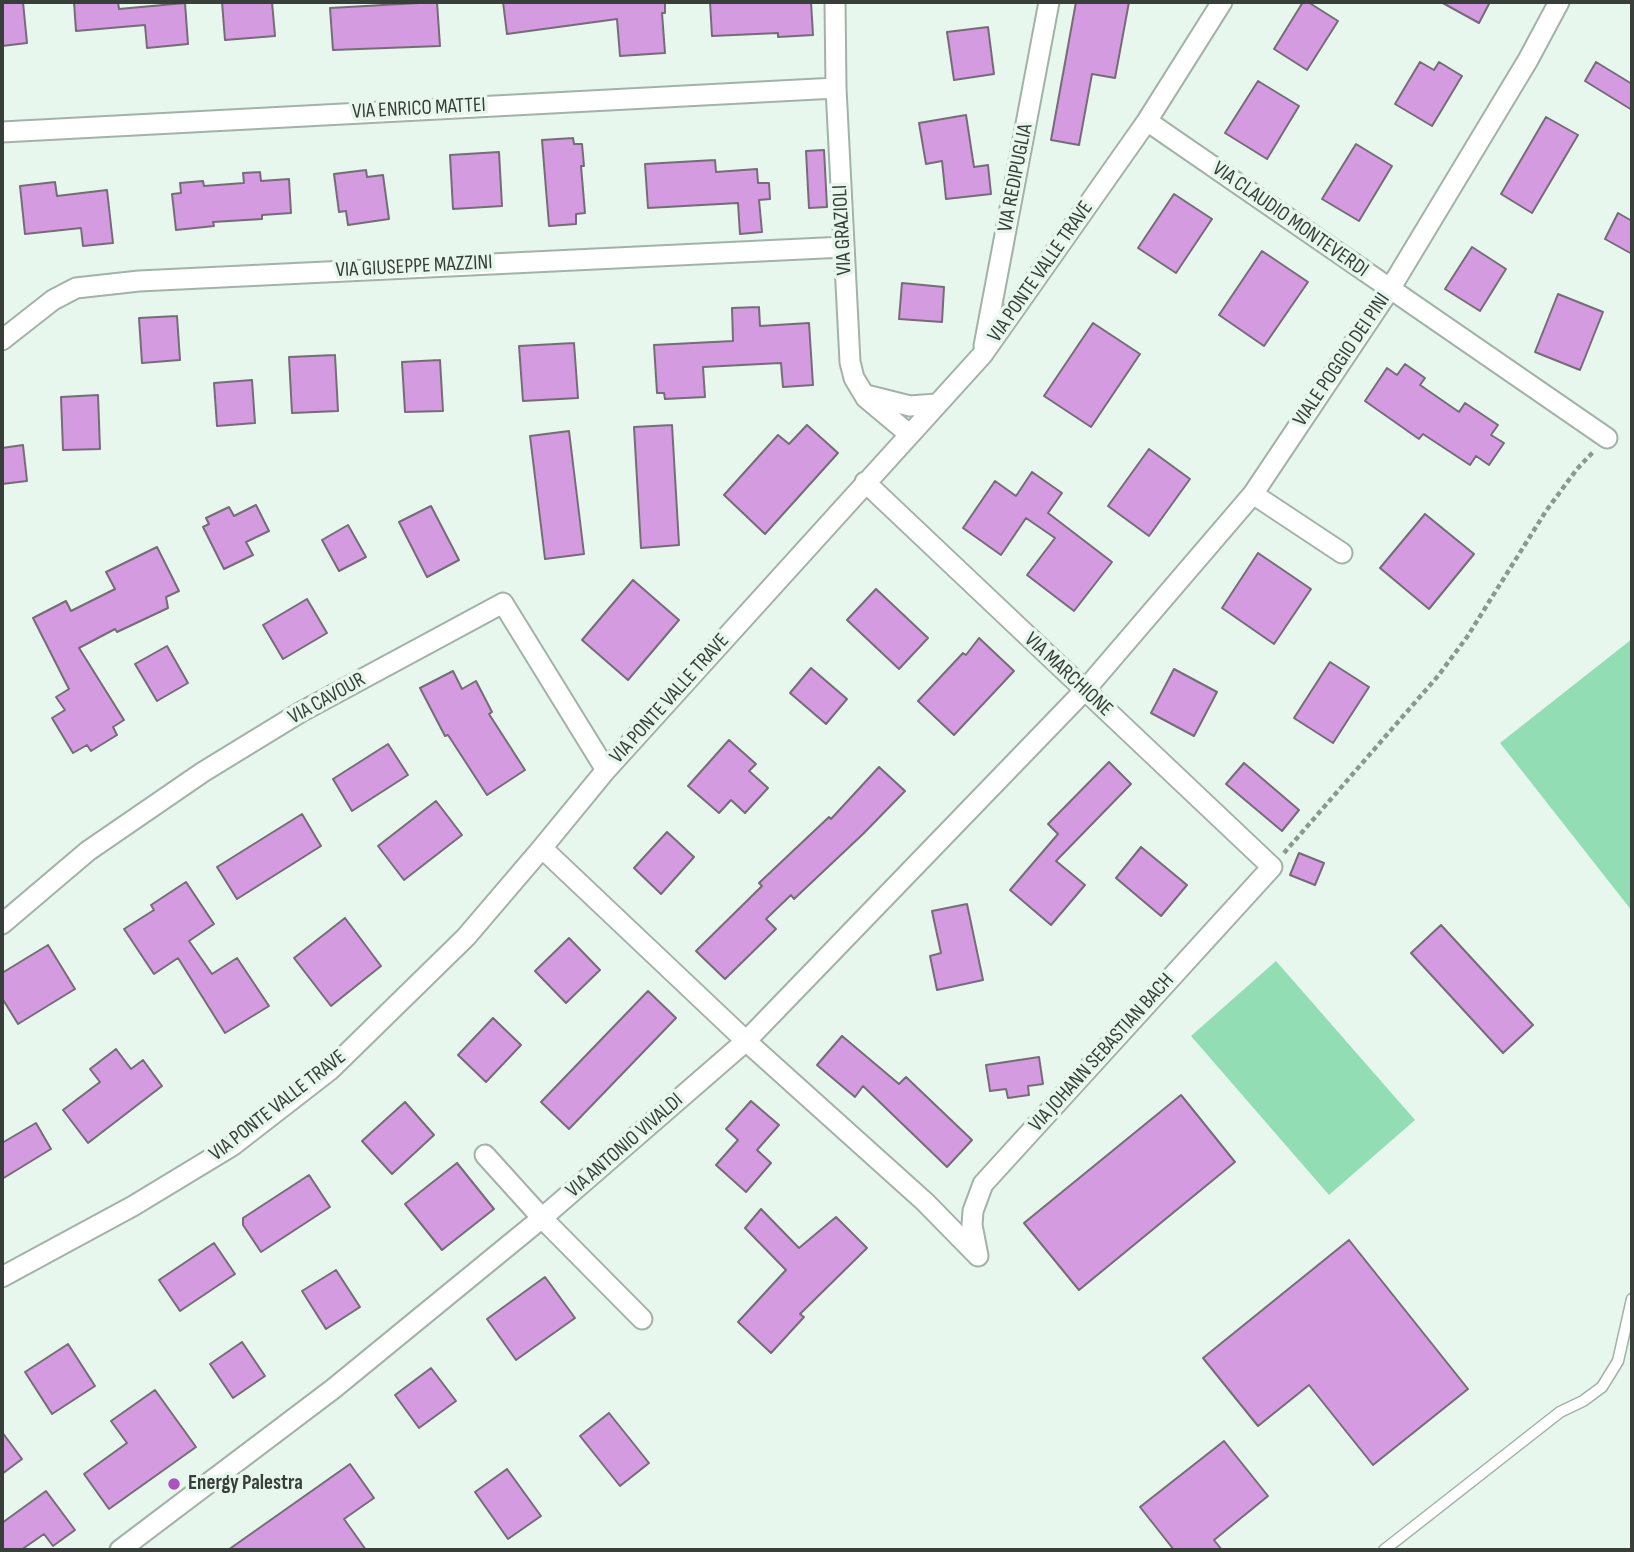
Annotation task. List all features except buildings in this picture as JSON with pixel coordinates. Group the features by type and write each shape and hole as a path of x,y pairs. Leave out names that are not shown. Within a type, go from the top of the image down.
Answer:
{"street":[{"name":"VIA GRAZIOLI","path":"835,2 836,88 848,354 853,378 862,393 909,433"},
{"name":"VIA REDIPUGLIA","path":"983,354 1049,2"},
{"name":"VIA PONTE VALLE TRAVE","path":"2,1277 133,1206 232,1146 330,1070 466,937 606,770 864,482 983,354 1147,121 1222,2"},
{"name":"VIALE POGGIO DEI PINI","path":"1085,690 1253,494 1390,289 1528,60 1559,2"},
{"name":"VIA ENRICO MATTEI","path":"2,132 836,88"},
{"name":"VIA CLAUDIO MONTEVERDI","path":"1147,121 1607,438"},
{"name":"VIA GIUSEPPE MAZZINI","path":"2,340 53,300 76,288 139,281 844,247"},
{"path":"862,393 910,406 936,404"},
{"name":"VIA MARCHIONE","path":"864,482 1272,867"},
{"path":"1253,494 1342,553"},
{"name":"VIA CAVOUR","path":"2,924 88,851 203,772 300,712 503,603 606,770"},
{"name":"VIA ANTONIO VIVALDI","path":"120,1550 333,1389 542,1219 746,1041 1085,690"},
{"path":"542,848 746,1041"},
{"name":"VIA JOHANN SEBASTIAN BACH","path":"746,1041 925,1202 978,1256 972,1225 973,1211 983,1184 1272,867"},
{"path":"485,1156 542,1219 642,1319"}],"lane":[{"path":"1384,1550 1560,1412 1583,1401 1602,1387 1618,1361 1632,1299"}],"path":[{"path":"1272,867 1438,676 1467,637 1546,512 1577,469 1607,438"}],"green space":[{"path":"1632,639 1632,911 1500,743"},
{"path":"1276,961 1415,1120 1329,1195 1191,1036"}],"place":[{"name":"Energy Palestra","path":"174,1484"}]}
